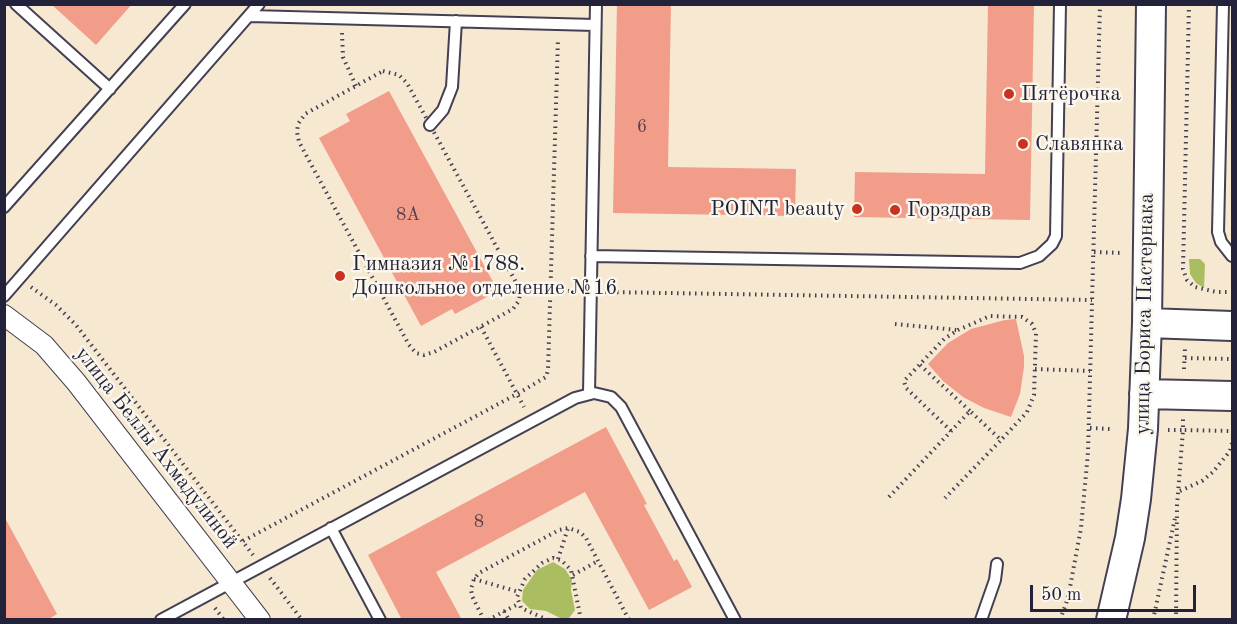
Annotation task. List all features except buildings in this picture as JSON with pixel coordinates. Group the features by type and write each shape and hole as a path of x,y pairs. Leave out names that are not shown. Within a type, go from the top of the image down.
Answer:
{"street":[{"name":"улица Бориса Пастернака","path":"1111,620 1122,577 1136,499 1143,429 1147,323 1151,4"},
{"name":"улица Беллы Ахмадулиной","path":"4,315 44,345 76,382 260,620"},
{"path":"1147,323 1233,326"},
{"path":"1144,394 1233,396"}],"lane":[{"path":"16,4 110,88"},
{"path":"4,207 185,4"},
{"path":"4,296 259,4"},
{"path":"589,393 596,4"},
{"path":"591,256 1020,263 1039,256 1052,244 1056,236 1060,4"},
{"path":"1226,6 1218,232 1226,249 1233,256"},
{"path":"250,16 595,25"},
{"path":"430,125 443,110 452,87 456,21"},
{"path":"160,620 575,398 589,393 600,393 611,397 621,407 735,620"},
{"path":"331,528 380,620"},
{"path":"981,620 995,580 997,564"}],"path":[{"path":"1060,620 1068,598 1081,528 1090,428 1100,4"},
{"path":"1190,4 1183,268 1187,279 1195,287 1233,292"},
{"path":"243,541 544,380 547,374 558,24"},
{"path":"341,49 346,67 356,86"},
{"path":"383,71 399,75 408,83 518,286 520,295 513,309 434,352 424,355 416,352 410,345 299,142 298,124 305,114 356,86 383,71"},
{"path":"1094,252 1128,253"},
{"path":"1186,289 1187,279"},
{"path":"19,280 56,305 76,325 302,620"},
{"path":"550,291 1092,300"},
{"path":"945,498 1027,412 1031,405 1034,396 1036,333 1032,324 1022,317 990,316 958,330 944,339 904,381 904,386 951,431"},
{"path":"895,324 958,330"},
{"path":"481,327 532,421"},
{"path":"1184,369 1185,342"},
{"path":"1185,358 1233,359"},
{"path":"920,364 1001,440"},
{"path":"1035,369 1090,370"},
{"path":"889,497 970,411"},
{"path":"1090,428 1110,429"},
{"path":"1176,620 1178,506 1183,430 1233,432"},
{"path":"1179,491 1202,481 1213,472 1233,443"},
{"path":"1154,620 1178,506"},
{"path":"558,559 568,528"},
{"path":"518,604 486,620 472,596 471,589 474,579 478,573 559,530 568,528 580,532 586,538 629,620"},
{"path":"518,604 519,592 525,579 547,560 558,559 565,562 573,574 580,618 574,620"},
{"path":"573,574 598,561"},
{"path":"474,579 519,592"},
{"path":"518,604 527,611 539,614 548,620"},
{"path":"504,611 509,620"}],"green space":[{"path":"1189,259 1200,259 1205,264 1204,288 1196,283 1190,274"},
{"path":"553,562 565,569 572,580 571,590 575,610 569,618 562,619 546,611 530,609 522,601 523,590 537,570"}],"place":[{"name":"Пятёрочка","path":"1009,94"},
{"name":"Славянка","path":"1023,144"},
{"name":"POINT beauty","path":"857,209"},
{"name":"Горздрав","path":"895,210"},
{"name":"Гимназия №1788. Дошкольное отделение №16","path":"340,276"}]}
